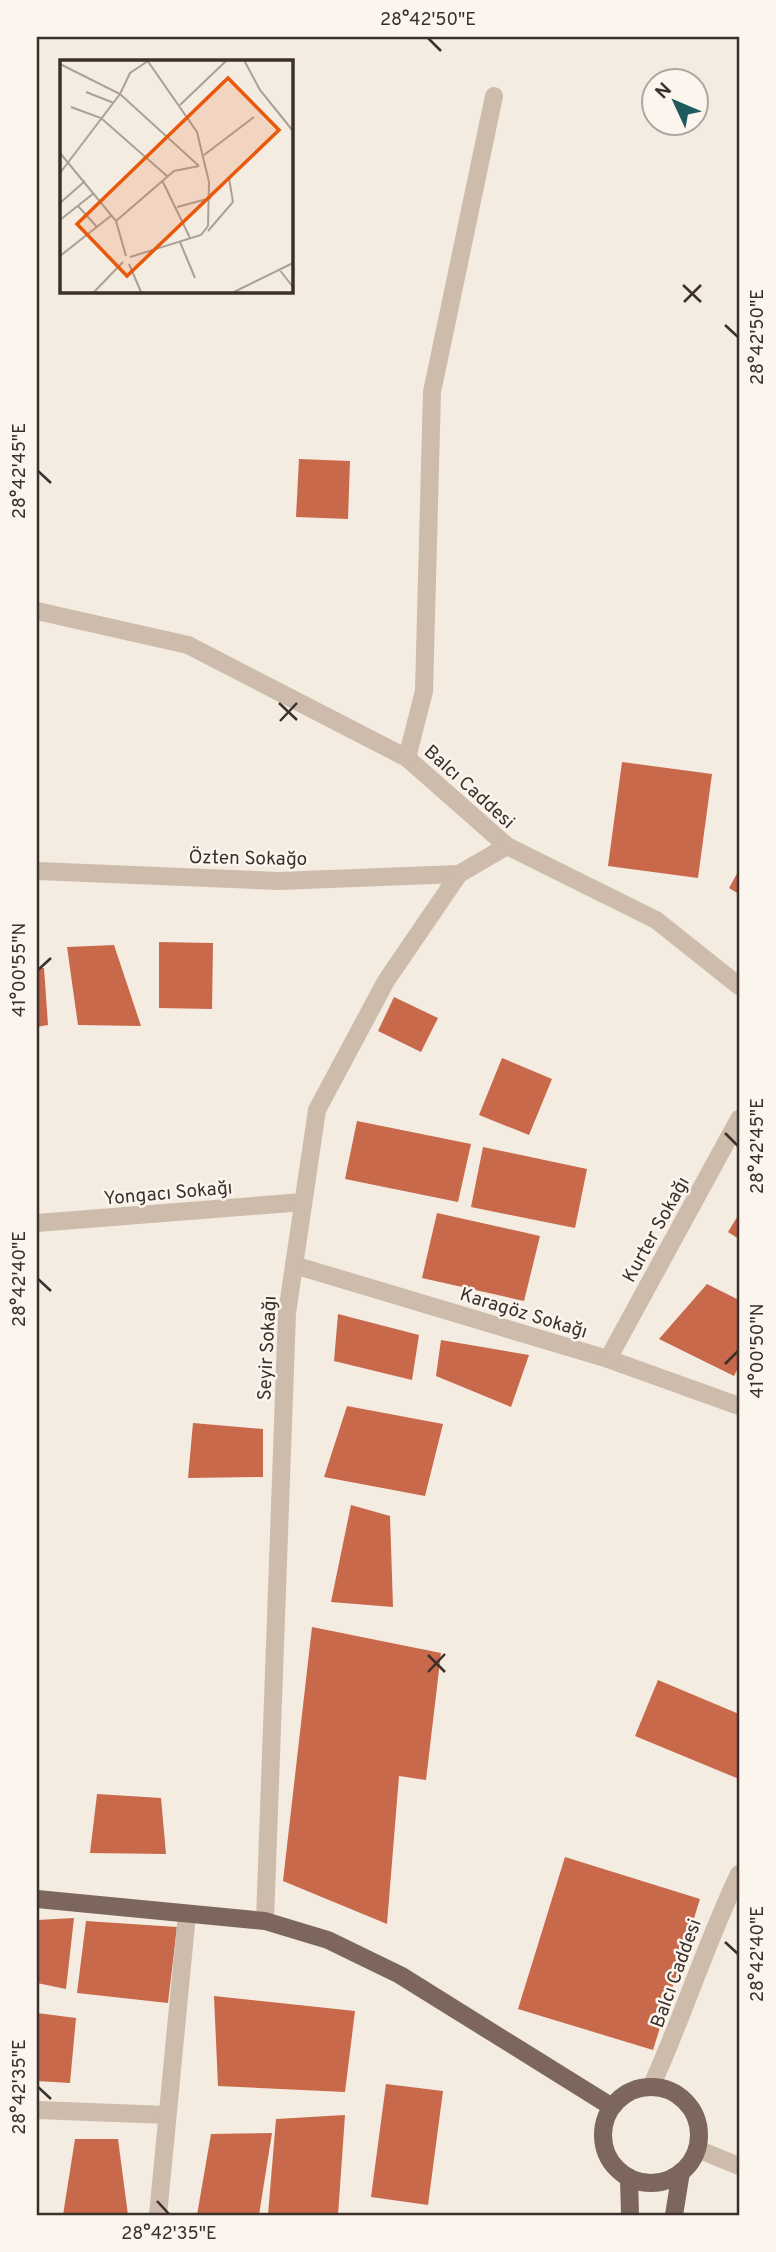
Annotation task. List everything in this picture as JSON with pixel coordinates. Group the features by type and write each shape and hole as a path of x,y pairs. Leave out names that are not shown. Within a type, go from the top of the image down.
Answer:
{"main road":[{"path":"37,1899 265,1922 328,1940 400,1975 612,2107"},
{"path":"651,2087 679,2096 689,2106 699,2134 693,2161 681,2172 656,2183 629,2178 617,2170 604,2146 602,2133 605,2119 618,2100 633,2090 651,2087"},
{"path":"674,2215 681,2172"},
{"path":"629,2178 630,2215"}],"street":[{"path":"407,758 424,691 432,392 494,96"},
{"name":"Balcı Caddesi","path":"37,611 188,645 407,758 507,846 656,920 739,986"},
{"name":"Seyir Sokağı","path":"265,1922 287,1313 317,1110 386,981 459,874 507,846"},
{"name":"Özten Sokağo","path":"37,871 278,881 459,874"},
{"name":"Kurter Sokağı","path":"608,1359 739,1119"},
{"name":"Yongacı Sokağı","path":"37,1223 303,1202"},
{"name":"Karagöz Sokağı","path":"294,1265 608,1359 739,1406"},
{"name":"Balcı Caddesi","path":"651,2087 674,2037 718,1917 739,1874"},
{"path":"158,2215 187,1914"},
{"path":"37,2110 167,2115"},
{"path":"697,2148 739,2166"}],"building":[{"path":"299,459 350,461 348,519 296,517"},
{"path":"622,762 712,774 698,878 608,866"},
{"path":"739,870 739,894 729,888"},
{"path":"159,942 213,943 212,1009 159,1008"},
{"path":"114,945 141,1026 78,1025 67,947"},
{"path":"37,968 44,968 48,1025 37,1027"},
{"path":"394,997 438,1018 421,1052 378,1031"},
{"path":"502,1058 552,1079 529,1135 479,1115"},
{"path":"357,1121 471,1144 458,1202 345,1179"},
{"path":"483,1147 587,1169 575,1228 471,1207"},
{"path":"437,1213 540,1236 524,1301 422,1278"},
{"path":"739,1214 739,1239 728,1232"},
{"path":"707,1284 739,1300 739,1366 734,1376 659,1339"},
{"path":"338,1314 419,1335 412,1380 334,1361"},
{"path":"441,1340 529,1355 511,1407 436,1376"},
{"path":"347,1406 443,1424 425,1496 324,1477"},
{"path":"193,1423 263,1429 263,1477 188,1478"},
{"path":"351,1505 390,1516 393,1607 331,1602"},
{"path":"312,1627 441,1653 426,1780 399,1776 387,1924 283,1881"},
{"path":"658,1680 739,1714 739,1779 635,1736"},
{"path":"97,1794 161,1798 166,1854 90,1853"},
{"path":"565,1857 700,1899 653,2050 518,2009"},
{"path":"74,1918 66,1989 37,1983 37,1920"},
{"path":"86,1921 177,1927 168,2003 77,1993"},
{"path":"214,1996 355,2011 345,2092 218,2086"},
{"path":"37,2013 76,2018 70,2083 37,2081"},
{"path":"386,2084 443,2091 428,2205 371,2197"},
{"path":"345,2115 338,2215 268,2215 276,2119"},
{"path":"272,2133 259,2215 197,2215 211,2134"},
{"path":"75,2139 118,2139 128,2215 63,2215"}]}
